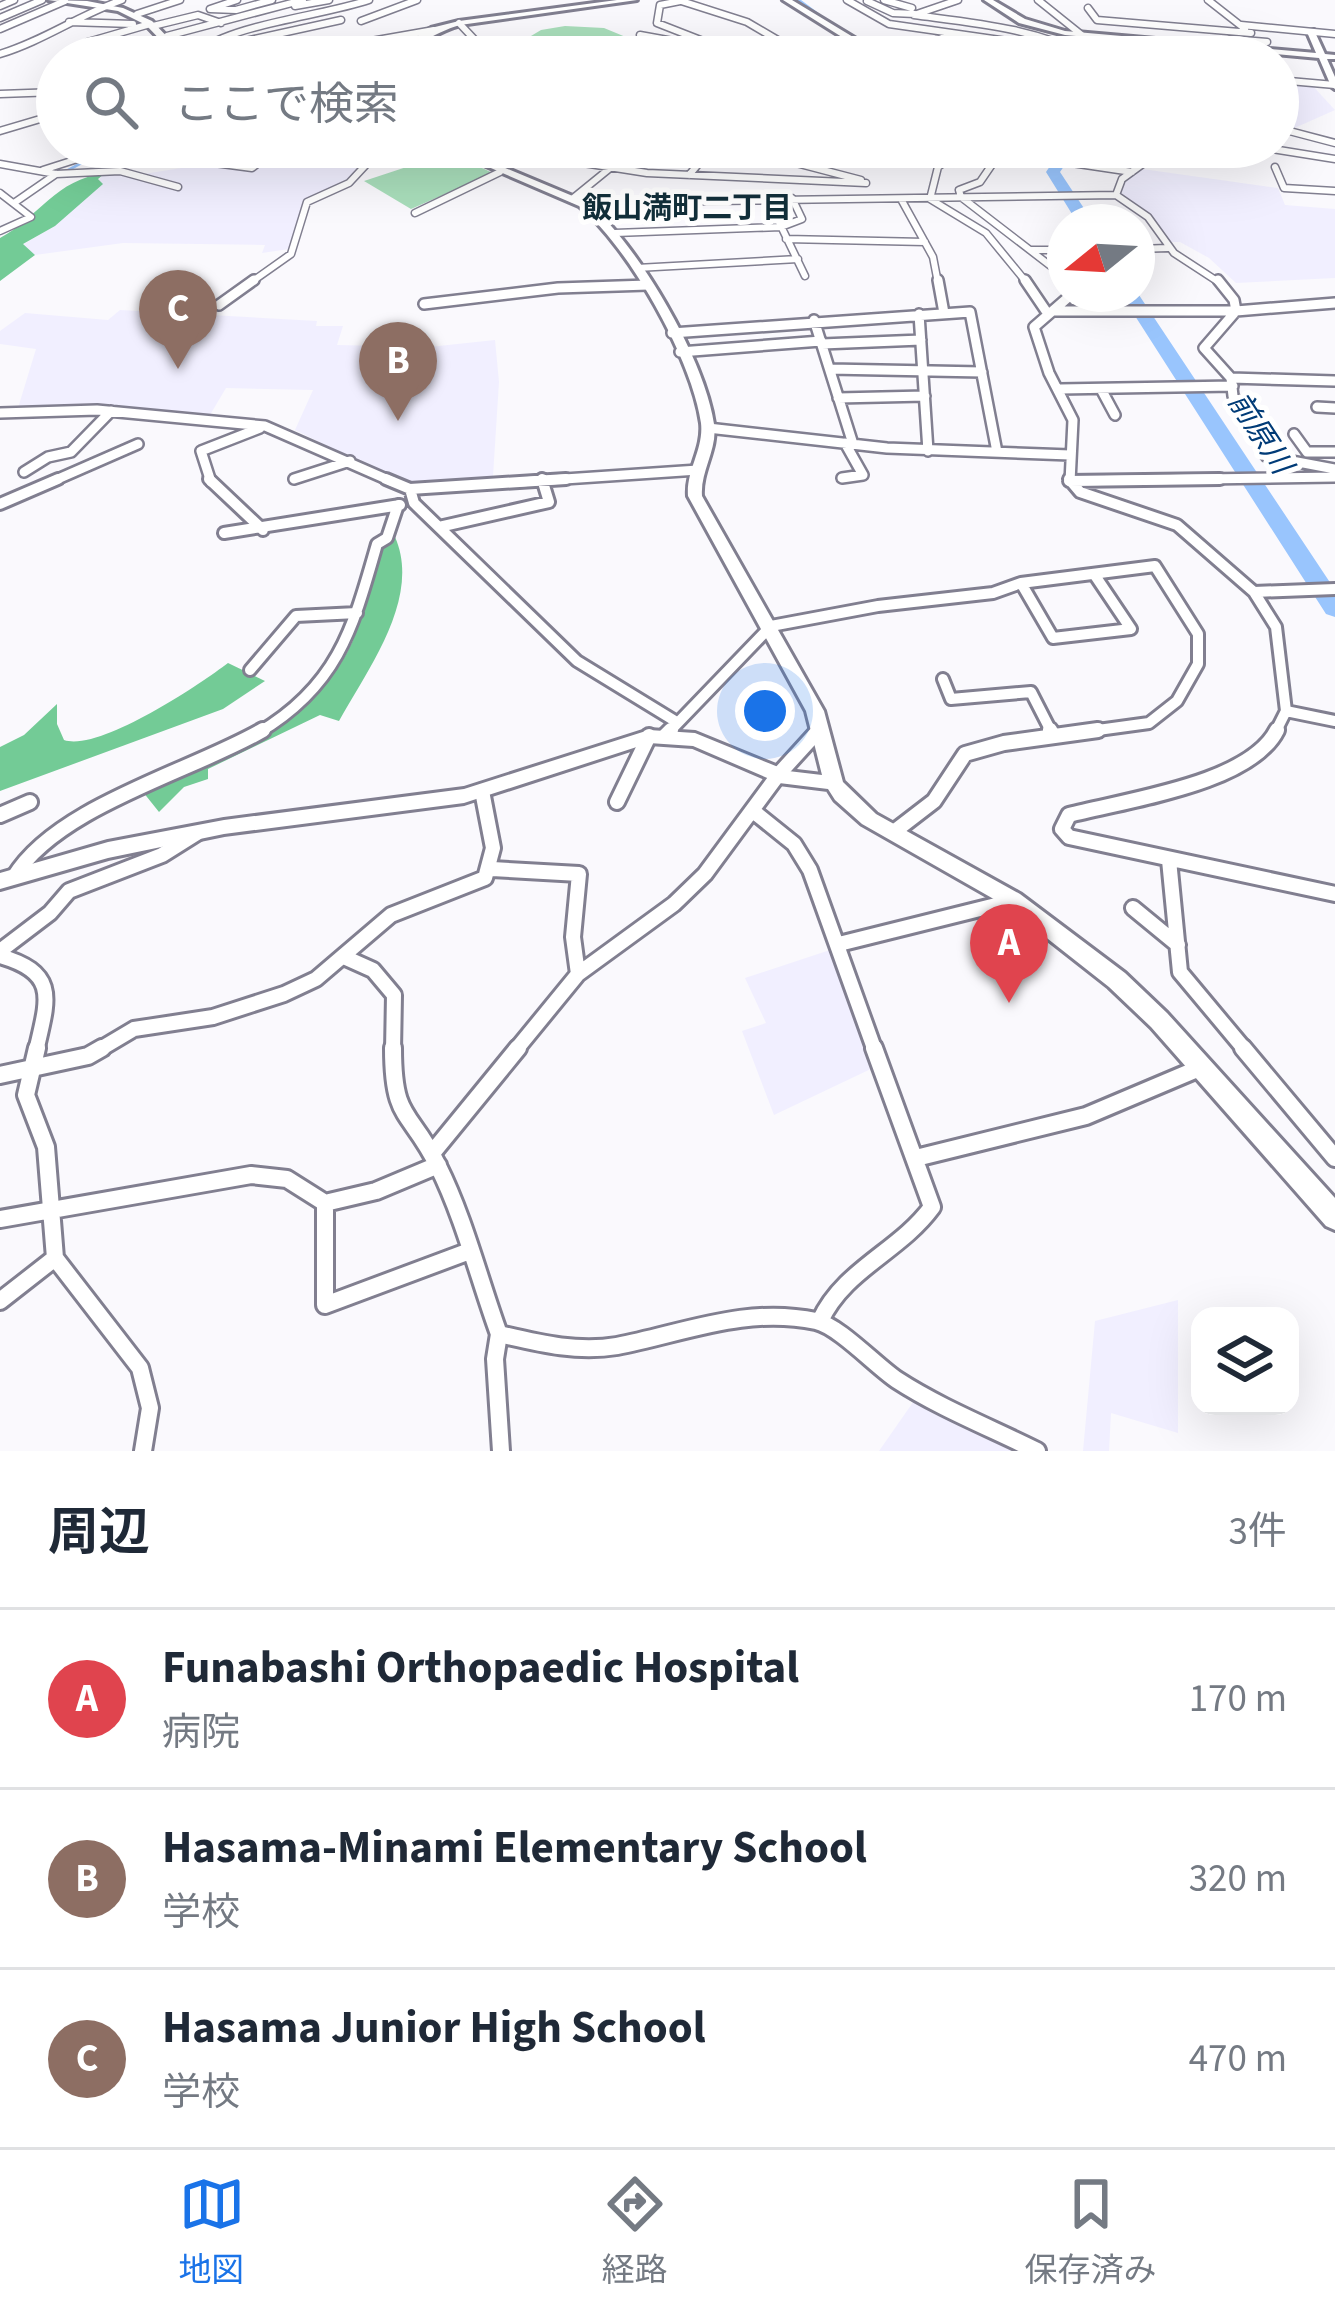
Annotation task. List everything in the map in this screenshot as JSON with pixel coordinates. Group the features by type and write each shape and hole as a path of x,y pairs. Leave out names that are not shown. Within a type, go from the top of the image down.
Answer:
{"street":[{"path":"0,6 14,0"},
{"path":"0,18 42,0"},
{"path":"46,36 122,0"},
{"path":"137,14 180,0"},
{"path":"237,0 209,8 236,10 272,0"},
{"path":"1,28 60,1 137,14 167,36 303,0"},
{"path":"288,5 304,8 328,0"},
{"path":"219,36 324,15 370,0"},
{"path":"384,36 633,0"},
{"path":"693,36 657,23 660,5 679,0 748,22 771,36"},
{"path":"787,0 841,36"},
{"path":"848,0 889,24 980,36"},
{"path":"884,0 925,11"},
{"path":"915,14 958,0"},
{"path":"988,0 1030,24 1083,36"},
{"path":"1038,0 1083,36"},
{"path":"1208,0 1255,36"},
{"path":"376,36 377,30 361,21 410,1"},
{"path":"866,2 893,13 1038,36"},
{"path":"1088,8 1097,20 1251,33"},
{"path":"267,12 284,20"},
{"path":"109,36 198,15 239,30"},
{"path":"268,36 341,20"},
{"path":"175,21 213,36"},
{"path":"68,22 147,25"},
{"path":"459,23 471,36"},
{"path":"1009,28 1030,24"},
{"path":"1139,24 1137,32 1172,36"},
{"path":"1238,25 1335,34"},
{"path":"423,36 434,30"},
{"path":"946,36 956,32"},
{"path":"1299,82 1335,85 1311,32"},
{"path":"640,35 646,36"},
{"path":"0,54 36,43"},
{"path":"1299,52 1335,57"},
{"path":"0,94 36,93"},
{"path":"0,131 36,120"},
{"path":"1299,134 1335,143"},
{"path":"1299,144 1317,140"},
{"path":"1299,155 1330,158"},
{"path":"1299,160 1318,164 1330,158"},
{"path":"0,164 56,174 121,171 178,187"},
{"path":"38,172 47,168"},
{"path":"219,305 291,254 307,202 352,180 363,168"},
{"path":"490,168 577,201 615,233 647,285 672,333 708,428 695,496 771,626 822,727 834,783 868,819 1013,900 1117,980 1202,1067 1335,1217"},
{"path":"577,201 612,168 866,183"},
{"path":"689,175 695,168"},
{"path":"724,177 732,168"},
{"path":"758,179 766,168"},
{"path":"816,168 866,183 885,198"},
{"path":"930,199 938,168"},
{"path":"990,168 980,182 959,190 961,197 1047,263"},
{"path":"1106,168 1132,172"},
{"path":"1115,195 1116,186 1137,168"},
{"path":"1275,168 1284,188 1335,191"},
{"path":"415,213 500,172"},
{"path":"14,203 56,174"},
{"path":"1316,174 1322,190"},
{"path":"0,193 31,219 0,231"},
{"path":"577,201 1115,195 1148,217 1168,248 1217,279 1234,300 1236,311"},
{"path":"767,197 805,276"},
{"path":"615,233 781,227 802,219 792,198"},
{"path":"901,199 940,278 944,313"},
{"path":"930,199 972,218 1047,308"},
{"path":"786,238 925,242"},
{"path":"1155,248 1168,248"},
{"path":"1030,250 1047,250"},
{"path":"637,268 798,259"},
{"path":"424,304 558,288 647,285"},
{"path":"1335,303 1236,311 1050,312 1034,326 1049,373 1073,420 1069,482 1080,492 1178,525 1254,592 1276,627 1286,711 1268,748 1233,771 1064,820 1062,829 1069,837 1335,894"},
{"path":"1236,311 1204,348 1232,382 1233,396 1264,436 1259,442 1266,456 1335,473"},
{"path":"672,333 970,312 998,452"},
{"path":"919,314 928,451"},
{"path":"814,320 849,443 863,475 842,478"},
{"path":"680,352 921,340"},
{"path":"830,369 982,372"},
{"path":"1060,388 1335,381"},
{"path":"1101,388 1115,415"},
{"path":"838,398 925,396"},
{"path":"1317,407 1335,408"},
{"path":"0,413 111,411 265,426 410,489 698,470"},
{"path":"24,472 48,457 71,452 111,411"},
{"path":"262,530 210,481 201,451 265,426"},
{"path":"708,428 928,451 1070,455"},
{"path":"1294,434 1306,452 1335,452"},
{"path":"0,504 138,444"},
{"path":"294,479 350,461"},
{"path":"1069,482 1335,473"},
{"path":"439,527 549,502 542,478"},
{"path":"410,489 414,503 577,661 663,731 778,775 834,783"},
{"path":"224,533 414,503"},
{"path":"7,879 26,857 124,792 184,769 281,719 316,690 332,668 357,613 377,544 387,538 398,505"},
{"path":"616,802 663,731 771,626 878,606 993,593 1021,583 1155,566 1198,634 1198,664 1178,700 1149,723 965,754 934,801 896,831"},
{"path":"1021,583 1053,638 1131,629 1094,574"},
{"path":"1254,592 1332,589"},
{"path":"250,670 296,616 357,613"},
{"path":"944,679 951,699 1031,692 1053,736"},
{"path":"1286,711 1335,721"},
{"path":"0,1220 251,1175 287,1179 325,1203 376,1191 435,1158 578,974 674,904 722,855 778,775 822,727"},
{"path":"7,879 199,831 482,791 663,731"},
{"path":"482,791 492,869"},
{"path":"0,815 30,802"},
{"path":"753,811 794,844 810,870 932,1207 846,1278 827,1300 820,1321"},
{"path":"0,954 69,891 162,854 199,831"},
{"path":"1169,860 1180,971 1335,1157"},
{"path":"0,1075 88,1056 134,1029 246,1008 316,979 391,915 475,884 492,869 579,874 573,937 578,974"},
{"path":"839,944 1013,900"},
{"path":"1133,908 1178,945"},
{"path":"0,954 31,965 43,982 44,1015 26,1095 46,1148 56,1258 140,1368 149,1408 143,1451"},
{"path":"344,957 374,970 394,995 393,1090 400,1110 435,1158 499,1334 495,1359 501,1451"},
{"path":"916,1158 1086,1116 1202,1067"},
{"path":"325,1203 325,1305 467,1252"},
{"path":"0,1301 56,1258"},
{"path":"499,1334 548,1346 584,1348 616,1346 693,1324 735,1318 820,1321 900,1382 1037,1451"}],"shaded area":[{"path":"1299,83 1311,84 1335,110 1299,126"},
{"path":"181,168 361,168 347,182 307,199 289,249 262,253 265,245 123,243 35,255 22,245 55,226 104,174 135,176 174,188 144,174"},
{"path":"1142,169 1278,188 1285,205 1335,209 1335,278 1236,283 1209,258 1180,242 1167,242 1155,222 1155,204 1132,204 1119,195 1122,182"},
{"path":"120,310 317,321 316,326 343,326 337,345 429,347 495,340 499,382 493,476 402,483 295,430 313,390 226,388 207,420 100,407 18,408 36,349 0,344 0,331 25,313 108,320"},
{"path":"833,949 875,1067 774,1115 742,1031 766,1023 745,978"},
{"path":"1178,1300 1178,1433 1111,1413 1109,1451 1083,1451 1095,1321"},
{"path":"916,1398 1024,1451 879,1451"}],"green space":[{"path":"604,28 623,36 531,36 541,30"},
{"path":"403,168 482,168 493,173 411,209 364,181"},
{"path":"104,174 98,179 103,184 55,226 23,244 35,255 0,281 0,238 73,183"},
{"path":"395,537 402,584 397,609 339,721 320,715 208,769 208,779 184,787 159,812 143,792 265,732 319,691 340,665 355,635 381,545"},
{"path":"228,663 265,681 223,709 0,791 0,747 24,735 57,704 57,724 64,740 80,741 124,727"}],"waterway":[{"name":"前原川","path":"794,0 834,29"},
{"path":"63,173 72,168"},
{"name":"前原川","path":"1056,168 1053,172 1073,204"},
{"name":"前原川","path":"1142,312 1335,609"}],"place":[{"name":"Hasama Junior High School","path":"178,369"},
{"name":"Hasama-Minami Elementary School","path":"398,421"},
{"name":"Funabashi Orthopaedic Hospital","path":"1009,1003"}],"district":[{"name":"飯山満町二丁目","path":"687,208"}]}
